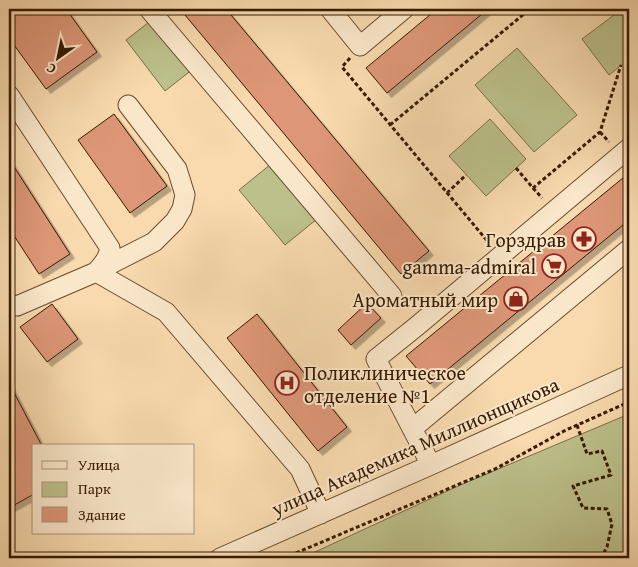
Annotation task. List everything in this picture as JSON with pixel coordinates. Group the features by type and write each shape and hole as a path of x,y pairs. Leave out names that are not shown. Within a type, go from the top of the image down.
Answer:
{"street":[{"path":"149,9 392,296"},
{"path":"330,9 360,46 404,9"},
{"path":"9,95 110,248 108,256 96,272"},
{"path":"9,304 17,306 96,272 154,242 175,221 182,209 185,195 176,169 128,105"},
{"path":"431,465 376,359 629,148"},
{"path":"412,429 629,249"},
{"path":"96,272 166,312 300,469 321,514"},
{"name":"улица Академика Миллионщикова","path":"220,558 629,375"}],"path":[{"path":"390,125 530,9"},
{"path":"360,46 342,67 486,240"},
{"path":"516,168 533,188 600,132 621,66"},
{"path":"447,193 466,174"},
{"path":"284,558 495,469 577,425 629,402"},
{"path":"577,425 587,454 602,450 611,475 573,486 582,508 607,509 612,524 607,547 601,558"}],"green space":[{"path":"622,9 629,9 629,59 609,75 582,39"},
{"path":"153,19 193,69 165,91 126,40"},
{"path":"517,48 577,115 534,152 475,85"},
{"path":"490,119 526,159 486,196 449,156"},
{"path":"271,164 317,219 285,245 239,190"},
{"path":"629,414 629,558 302,558 458,486"}],"building":[{"path":"9,9 66,9 97,52 46,89 9,38"},
{"path":"180,9 226,9 429,251 401,274"},
{"path":"437,9 488,9 387,93 366,68"},
{"path":"114,114 167,186 130,213 78,140"},
{"path":"9,159 70,254 39,274 9,228"},
{"path":"629,173 629,220 430,384 406,356"},
{"path":"367,303 381,318 351,345 338,330"},
{"path":"52,304 78,339 47,362 20,327"},
{"name":"Поликлиническое отделение №1","path":"257,314 347,427 318,451 227,338"},
{"path":"9,383 41,444 32,444 32,495 9,508"}],"place":[{"name":"Горздрав","path":"584,239"},
{"name":"gamma-admiral","path":"554,266"},
{"name":"Ароматный мир","path":"516,299"},
{"name":"Поликлиническое отделение №1","path":"287,383"}]}
